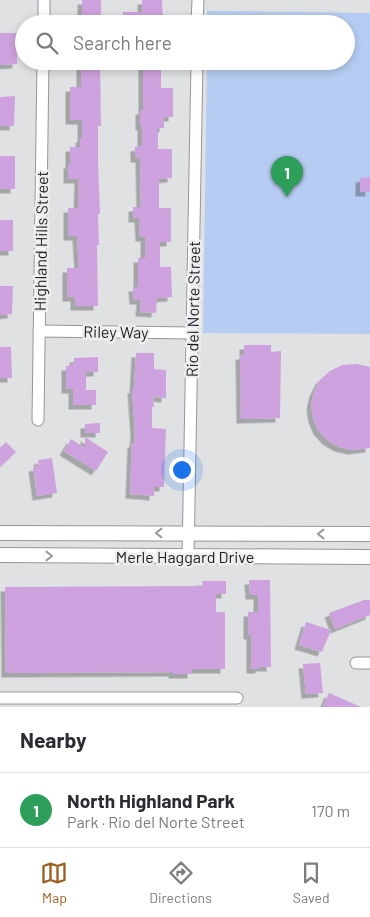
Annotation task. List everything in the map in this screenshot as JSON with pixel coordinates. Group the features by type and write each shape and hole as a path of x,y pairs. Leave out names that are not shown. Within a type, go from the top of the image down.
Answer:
{"main road":[{"name":"Merle Haggard Drive","path":"0,533 370,534"},
{"name":"Merle Haggard Drive","path":"0,556 370,557"}],"street":[{"path":"44,0 44,15"},
{"path":"197,15 198,0"},
{"name":"Highland Hills Street","path":"38,420 43,70"},
{"name":"Rio del Norte Street","path":"188,557 197,70"},
{"name":"Riley Way","path":"40,331 193,333"},
{"path":"356,663 370,663"},
{"path":"0,698 237,698"}],"shaded area":[{"path":"207,11 370,13 370,334 203,333 207,70 355,70 355,15 207,15"}],"building":[{"path":"82,0 101,0 101,15 82,15"},
{"path":"142,0 162,0 163,15 123,15 123,12 142,12"},
{"path":"0,33 15,33 15,64 0,65"},
{"path":"81,70 100,70 101,126 98,126 100,214 98,214 99,245 97,245 98,306 75,306 75,297 67,297 67,268 79,268 77,236 68,236 68,208 78,208 79,179 68,179 68,164 70,164 70,147 80,147 80,138 82,138 82,120 70,120 70,87 81,87"},
{"path":"143,70 161,70 161,88 173,88 173,117 164,117 164,128 158,128 158,149 172,149 172,178 159,179 159,208 171,208 171,242 160,242 160,267 171,267 172,297 157,298 156,313 140,312 141,300 134,300 133,287 138,287 138,258 145,258 145,237 140,237 139,218 133,218 133,207 141,207 140,158 135,158 135,147 142,146 140,110 143,110"},
{"path":"15,96 14,126 0,126 0,97"},
{"path":"0,156 15,156 15,189 0,189"},
{"path":"370,177 370,192 360,192 360,178"},
{"path":"0,220 13,220 13,251 0,251"},
{"path":"0,286 13,286 12,314 0,315"},
{"path":"244,345 271,345 271,352 281,351 280,418 241,419 240,355 244,355"},
{"path":"0,347 11,347 12,378 0,378"},
{"path":"136,353 154,353 154,369 166,370 166,398 153,397 154,407 152,407 152,428 166,429 164,487 154,487 154,496 130,494 132,443 134,443 135,432 132,389 134,389"},
{"path":"98,357 98,372 86,372 86,390 96,390 96,405 73,405 73,389 66,389 66,366 74,364 74,358"},
{"path":"357,364 370,367 370,448 352,450 339,447 327,440 318,430 313,418 311,405 314,392 320,380 330,371 342,365"},
{"path":"100,423 100,433 85,433 85,424"},
{"path":"85,437 108,452 96,471 64,451 71,439 85,448"},
{"path":"6,442 16,452 0,467 0,448"},
{"path":"52,458 57,493 37,496 33,467 39,466 38,460"},
{"path":"249,580 270,580 271,667 251,669 251,635 248,635 248,612 258,612 258,595 250,595"},
{"path":"202,581 226,581 226,594 216,594 216,612 225,612 225,669 192,669 192,674 173,674 173,672 6,673 5,587 203,586"},
{"path":"364,600 370,600 370,615 335,629 329,613"},
{"path":"306,622 331,630 322,652 299,645"},
{"path":"320,663 323,693 306,694 303,664"},
{"path":"329,693 361,707 323,707"}],"place":[{"name":"North Highland Park","path":"287,197"}]}
